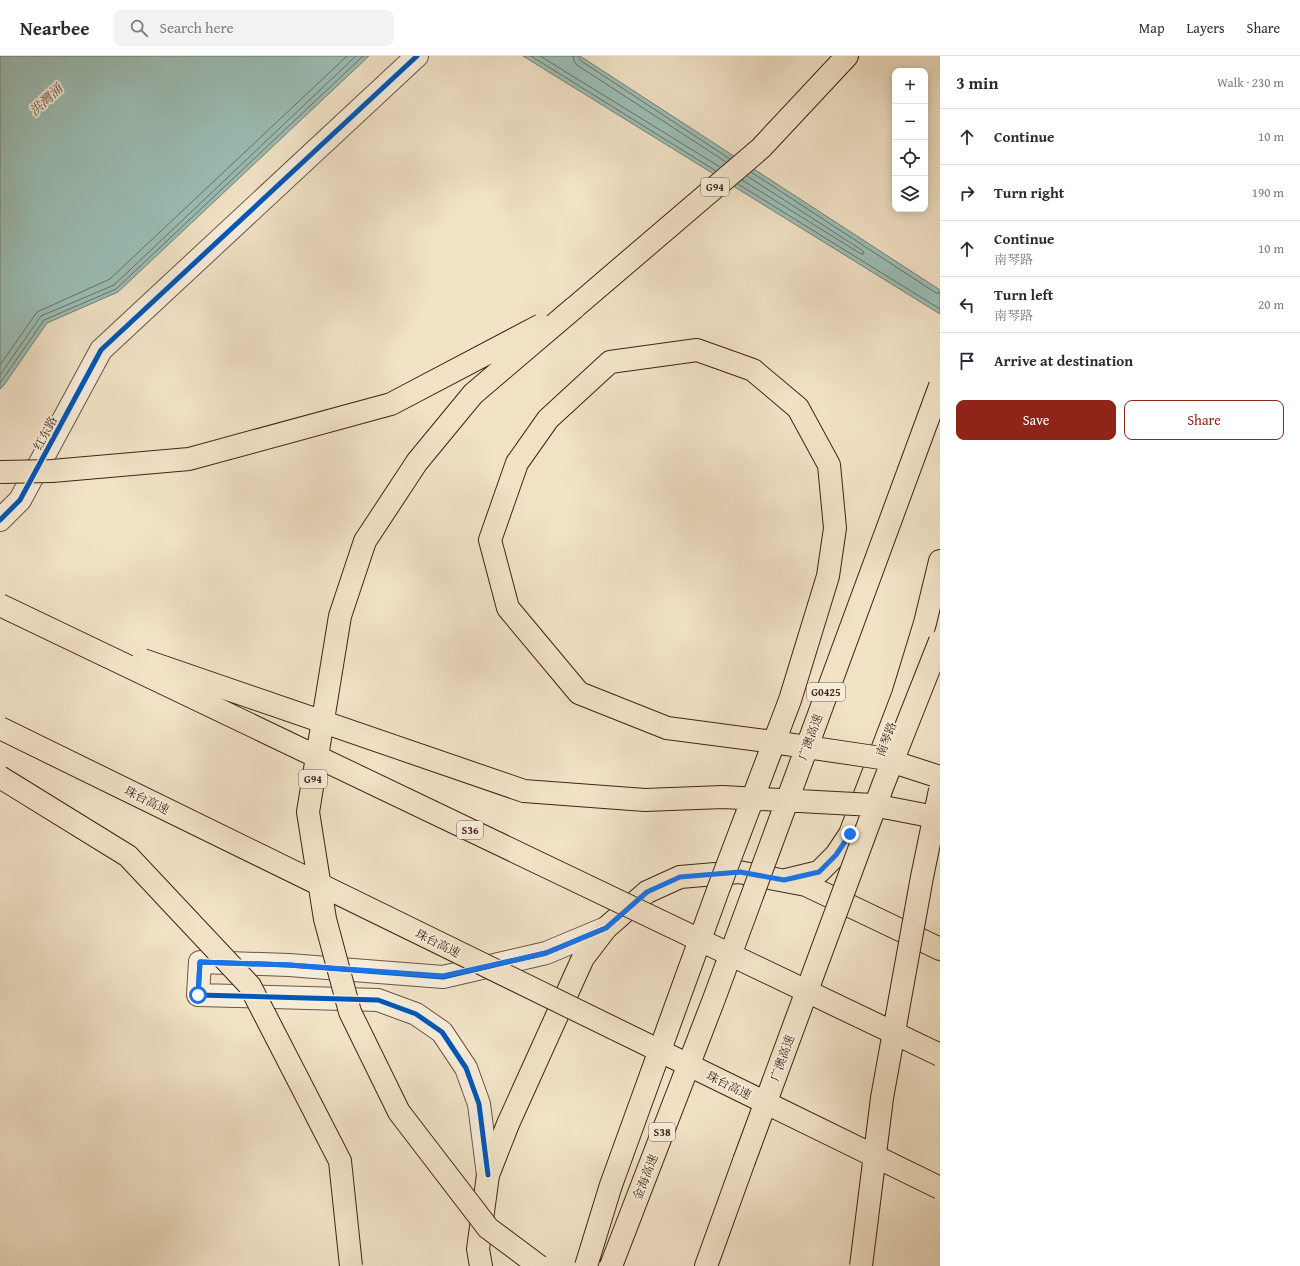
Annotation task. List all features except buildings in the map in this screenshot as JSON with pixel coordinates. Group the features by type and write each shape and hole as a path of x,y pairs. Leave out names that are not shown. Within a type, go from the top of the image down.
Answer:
{"main road":[{"name":"G94","path":"539,1266 488,1228 399,1112 350,1012 325,919 308,812 340,616 365,541 417,462 474,394 761,148 847,56"},
{"path":"0,472 52,471 189,459 391,404 574,308"},
{"path":"586,1266 613,1178 718,890 768,759 773,744 776,737 790,700 828,576 835,528 829,465 798,408 753,370 697,350 610,362 548,419 518,463 490,540 508,608 579,693 667,728 766,741 774,742 782,743 797,745 881,758 940,777"},
{"name":"广澳高速","path":"714,999 940,386"},
{"name":"南琴路","path":"784,880 819,872 836,855 850,834 903,695 925,623 940,561"},
{"name":"S36","path":"0,604 940,1056"},
{"path":"44,626 524,791 645,800 723,797 873,805 940,818"},
{"name":"广澳高速","path":"706,1266 881,793 940,641"},
{"name":"珠台高速","path":"0,728 940,1188"},
{"path":"0,777 128,856 250,986 340,1161 351,1266"},
{"path":"861,1266 882,1098 922,877 940,790"},
{"path":"482,1266 478,1249 488,1175 508,1124 583,958 606,928 647,892 680,877 740,872 784,880 806,885 940,949"},
{"name":"金海高速","path":"611,1266 714,999"}],"street":[{"name":"红东路","path":"0,520 20,500 101,350 417,56"},
{"path":"488,1175 479,1104 466,1068 442,1032 416,1014 378,1000 198,995 200,962 289,965 443,976 546,953 606,928"}],"water":[{"name":"洪灣涌","path":"0,56 369,56 118,292 47,323 0,389"},
{"path":"523,56 580,56 940,290 940,314"}],"cycle path":[{"path":"0,520 20,500 101,350 417,56"},
{"path":"488,1175 479,1104 466,1068 442,1032 416,1014 378,1000 198,995 200,962 289,965 443,977 546,953 606,928"}],"route":[{"path":"198,995 200,962 289,965 379,973 443,976 546,953 606,928 647,892 680,877 740,872 784,880 819,872 836,855 850,834"}]}
